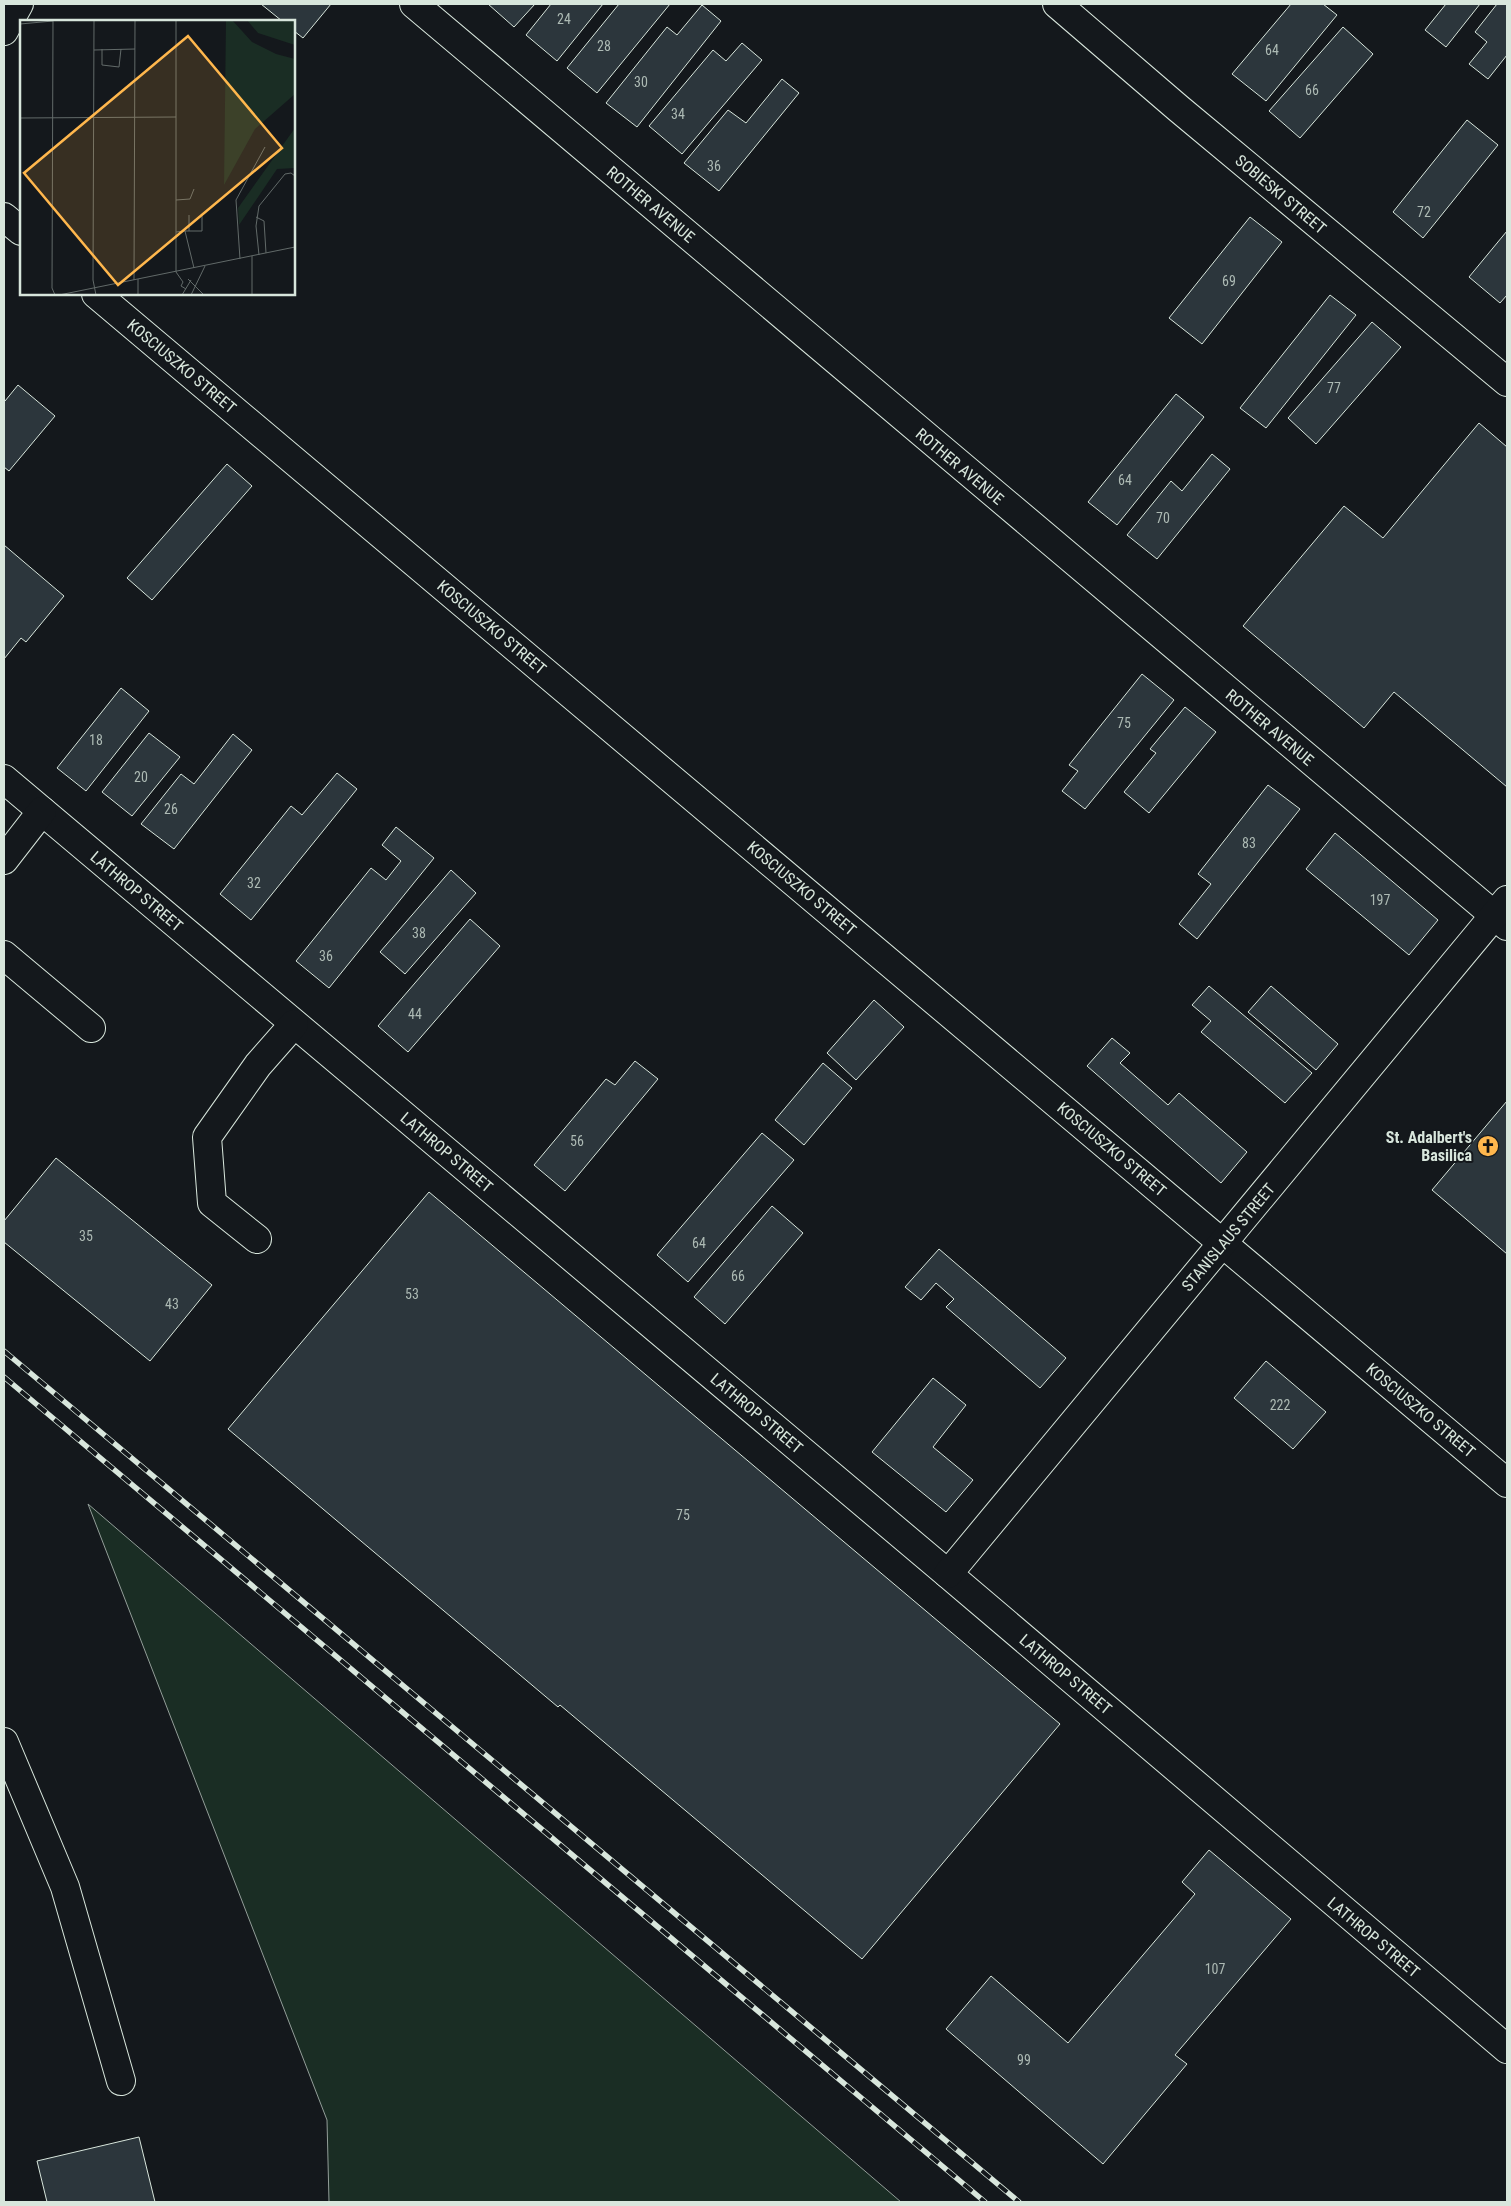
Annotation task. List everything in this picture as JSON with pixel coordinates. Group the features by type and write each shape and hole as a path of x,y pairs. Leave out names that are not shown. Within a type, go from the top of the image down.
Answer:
{"street":[{"path":"4,31 19,4"},
{"name":"ROTHER AVENUE","path":"414,4 1503,914"},
{"name":"SOBIESKI STREET","path":"1057,4 1178,108 1507,382"},
{"path":"4,217 20,230"},
{"name":"KOSCIUSZKO STREET","path":"97,295 1224,1242 1507,1483"},
{"name":"LATHROP STREET","path":"4,779 948,1574 1507,2049"},
{"path":"4,860 42,811"},
{"name":"STANISLAUS STREET","path":"948,1574 1224,1242 1503,914"},
{"path":"4,955 91,1028"},
{"path":"257,1239 212,1203 207,1137 258,1065 294,1024"},
{"path":"4,1742 65,1887 121,2081"}],"green space":[{"path":"88,1504 901,2202 329,2202 327,2120"}],"building":[{"path":"261,4 331,4 303,38 295,32 295,20 281,20"},
{"path":"488,4 535,4 514,27"},
{"path":"551,4 603,4 557,61 526,35"},
{"path":"619,4 670,4 597,93 567,68"},
{"path":"1291,4 1323,4 1337,15 1266,101 1232,74"},
{"path":"1446,4 1480,4 1446,47 1425,30"},
{"path":"1497,4 1507,4 1507,55 1488,79 1469,64 1487,42 1475,32"},
{"path":"702,5 721,21 637,127 606,103 667,27 677,35"},
{"path":"1343,27 1373,54 1300,138 1269,111"},
{"path":"742,43 762,60 682,154 649,126 713,50 726,61"},
{"path":"782,79 799,93 719,191 684,163 728,110 746,123"},
{"path":"1467,120 1498,145 1423,238 1393,212"},
{"path":"1250,217 1282,242 1202,344 1169,318"},
{"path":"1507,231 1507,295 1500,303 1469,277"},
{"path":"1330,295 1356,315 1266,428 1240,408"},
{"path":"1372,322 1401,347 1316,444 1288,418"},
{"path":"18,385 55,416 9,471 4,467 4,400"},
{"path":"1176,394 1204,417 1117,525 1088,502"},
{"path":"1479,423 1507,447 1507,787 1394,692 1364,728 1243,626 1344,506 1383,538"},
{"path":"1212,454 1230,469 1157,559 1127,535 1171,481 1182,491"},
{"path":"227,464 252,486 152,600 127,578"},
{"path":"4,545 64,596 26,642 21,638 4,659"},
{"path":"1142,674 1174,700 1085,809 1062,791 1078,771 1069,765"},
{"path":"121,688 149,711 86,791 57,768"},
{"path":"1185,707 1216,732 1149,813 1124,792 1156,753 1150,749"},
{"path":"149,733 180,757 132,816 102,792"},
{"path":"233,734 252,750 174,849 141,824 181,774 194,784"},
{"path":"337,773 357,789 251,920 220,894 291,806 302,815"},
{"path":"1268,785 1300,809 1197,939 1179,924 1211,884 1198,874"},
{"path":"396,827 434,858 329,988 296,961 371,868 386,880 401,861 382,845"},
{"path":"1335,833 1438,920 1409,955 1306,869"},
{"path":"451,870 476,893 405,974 380,952"},
{"path":"470,919 500,946 408,1052 378,1026"},
{"path":"1209,986 1312,1073 1285,1103 1201,1032 1211,1021 1192,1005"},
{"path":"1271,986 1338,1044 1316,1070 1248,1012"},
{"path":"874,1000 904,1027 856,1080 827,1053"},
{"path":"1112,1038 1130,1053 1120,1063 1168,1105 1179,1093 1247,1152 1221,1183 1087,1066"},
{"path":"635,1061 658,1079 565,1191 534,1165 606,1079 615,1085"},
{"path":"823,1063 852,1088 804,1145 775,1120"},
{"name":"St. Adalbert's Basilica","path":"1507,1101 1507,1254 1432,1190"},
{"path":"762,1133 794,1160 688,1282 657,1255"},
{"path":"56,1158 212,1285 150,1361 4,1242 4,1221"},
{"path":"429,1192 1060,1724 862,1959 560,1705 558,1707 228,1429"},
{"path":"772,1206 803,1233 725,1324 694,1297"},
{"path":"939,1249 1066,1358 1040,1388 946,1307 954,1299 936,1283 921,1300 905,1287"},
{"path":"1266,1361 1326,1412 1293,1449 1234,1398"},
{"path":"933,1378 966,1405 933,1447 973,1480 946,1512 872,1452"},
{"path":"1209,1850 1291,1919 1175,2055 1187,2064 1103,2164 946,2029 991,1976 1068,2043 1195,1894 1182,1882"},
{"path":"139,2137 155,2202 47,2202 37,2161"}],"railway":[{"path":"4,1351 1019,2202"},
{"path":"4,1377 985,2202"}],"place":[{"name":"St. Adalbert's Basilica","path":"1488,1146"}]}
